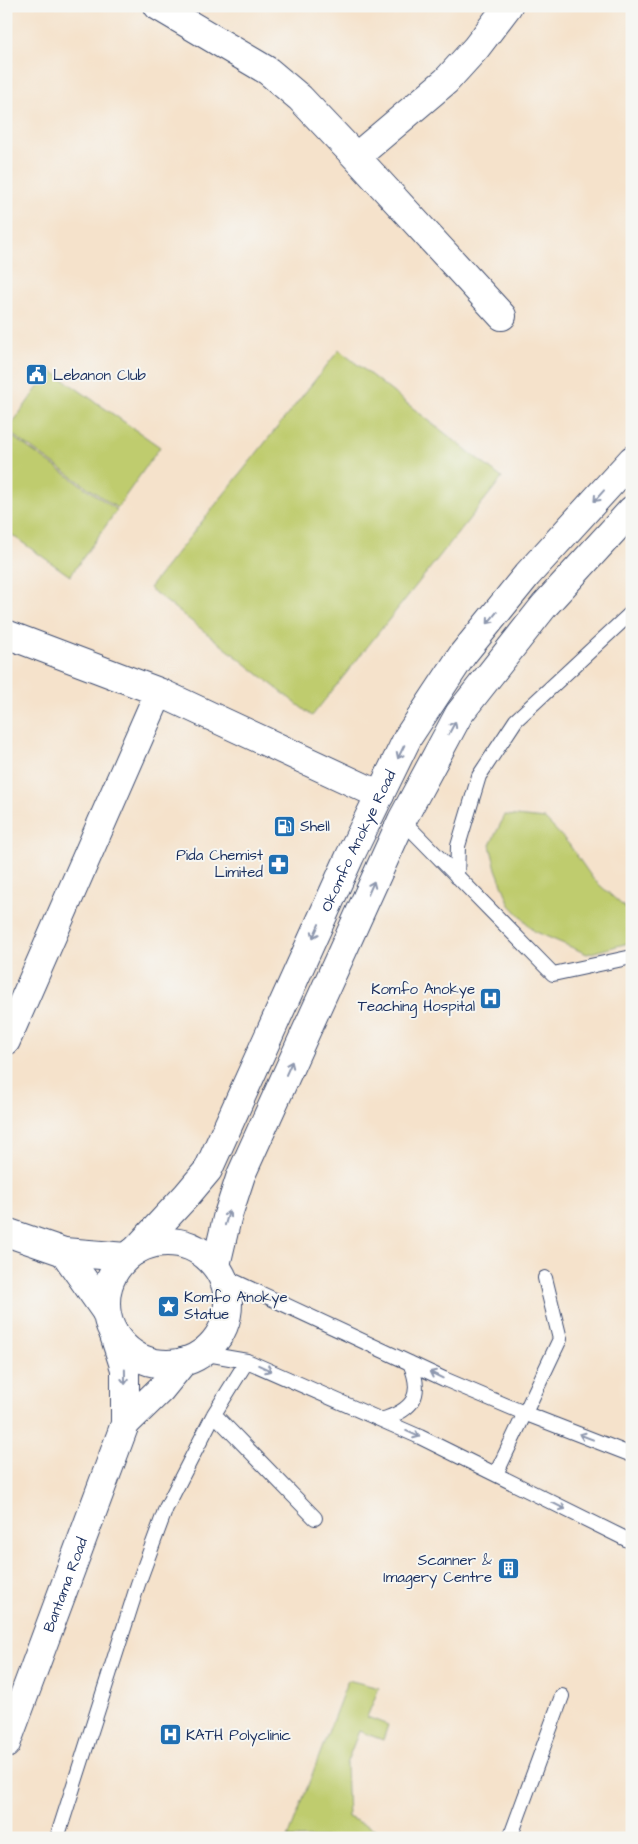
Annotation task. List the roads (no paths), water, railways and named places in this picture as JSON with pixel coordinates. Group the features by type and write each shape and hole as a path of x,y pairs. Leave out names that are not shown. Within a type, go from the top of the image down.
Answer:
{"main road":[{"path":"158,6 268,71 300,98 502,316"},
{"path":"356,157 446,81 476,48 508,6"},
{"name":"Okomfo Anokye Road","path":"131,1254 208,1170 408,737 463,654 527,575 632,460"},
{"name":"Okomfo Anokye Road","path":"218,1270 227,1218 241,1175 402,820 459,714 544,606 632,510"},
{"path":"6,634 159,692 380,795"},
{"path":"6,1041 159,692"},
{"path":"6,1232 64,1252 131,1254"},
{"path":"170,1242 187,1245 203,1253 218,1270 227,1291 228,1309 224,1326 214,1341 192,1358 125,1424 125,1369 109,1322 106,1292 113,1273 131,1254 152,1244 170,1242"},
{"path":"64,1252 125,1348 143,1359 162,1364 192,1358"},
{"name":"Bantama Road","path":"6,1744 125,1424"}],"lane":[{"path":"457,877 458,846 480,776 516,720 632,612"},
{"path":"402,820 553,974 632,957"},
{"path":"218,1270 410,1362 524,1413 632,1455"},
{"path":"496,1474 560,1339 545,1278"},
{"path":"192,1358 247,1360 496,1474 632,1542"},
{"path":"57,1838 138,1584 166,1508 214,1414 247,1360"},
{"path":"381,1420 399,1414 411,1404 415,1392 415,1378 410,1362"},
{"path":"214,1414 315,1518"},
{"path":"510,1838 562,1696"}],"place":[{"name":"Lebanon Club","path":"37,375"},
{"name":"Shell","path":"284,826"},
{"name":"Pida Chemist Limited","path":"279,864"},
{"name":"Komfo Anokye Teaching Hospital","path":"491,998"},
{"name":"Komfo Anokye Statue","path":"168,1306"},
{"name":"Scanner & Imagery Centre","path":"508,1569"},
{"name":"KATH Polyclinic","path":"170,1735"}]}
